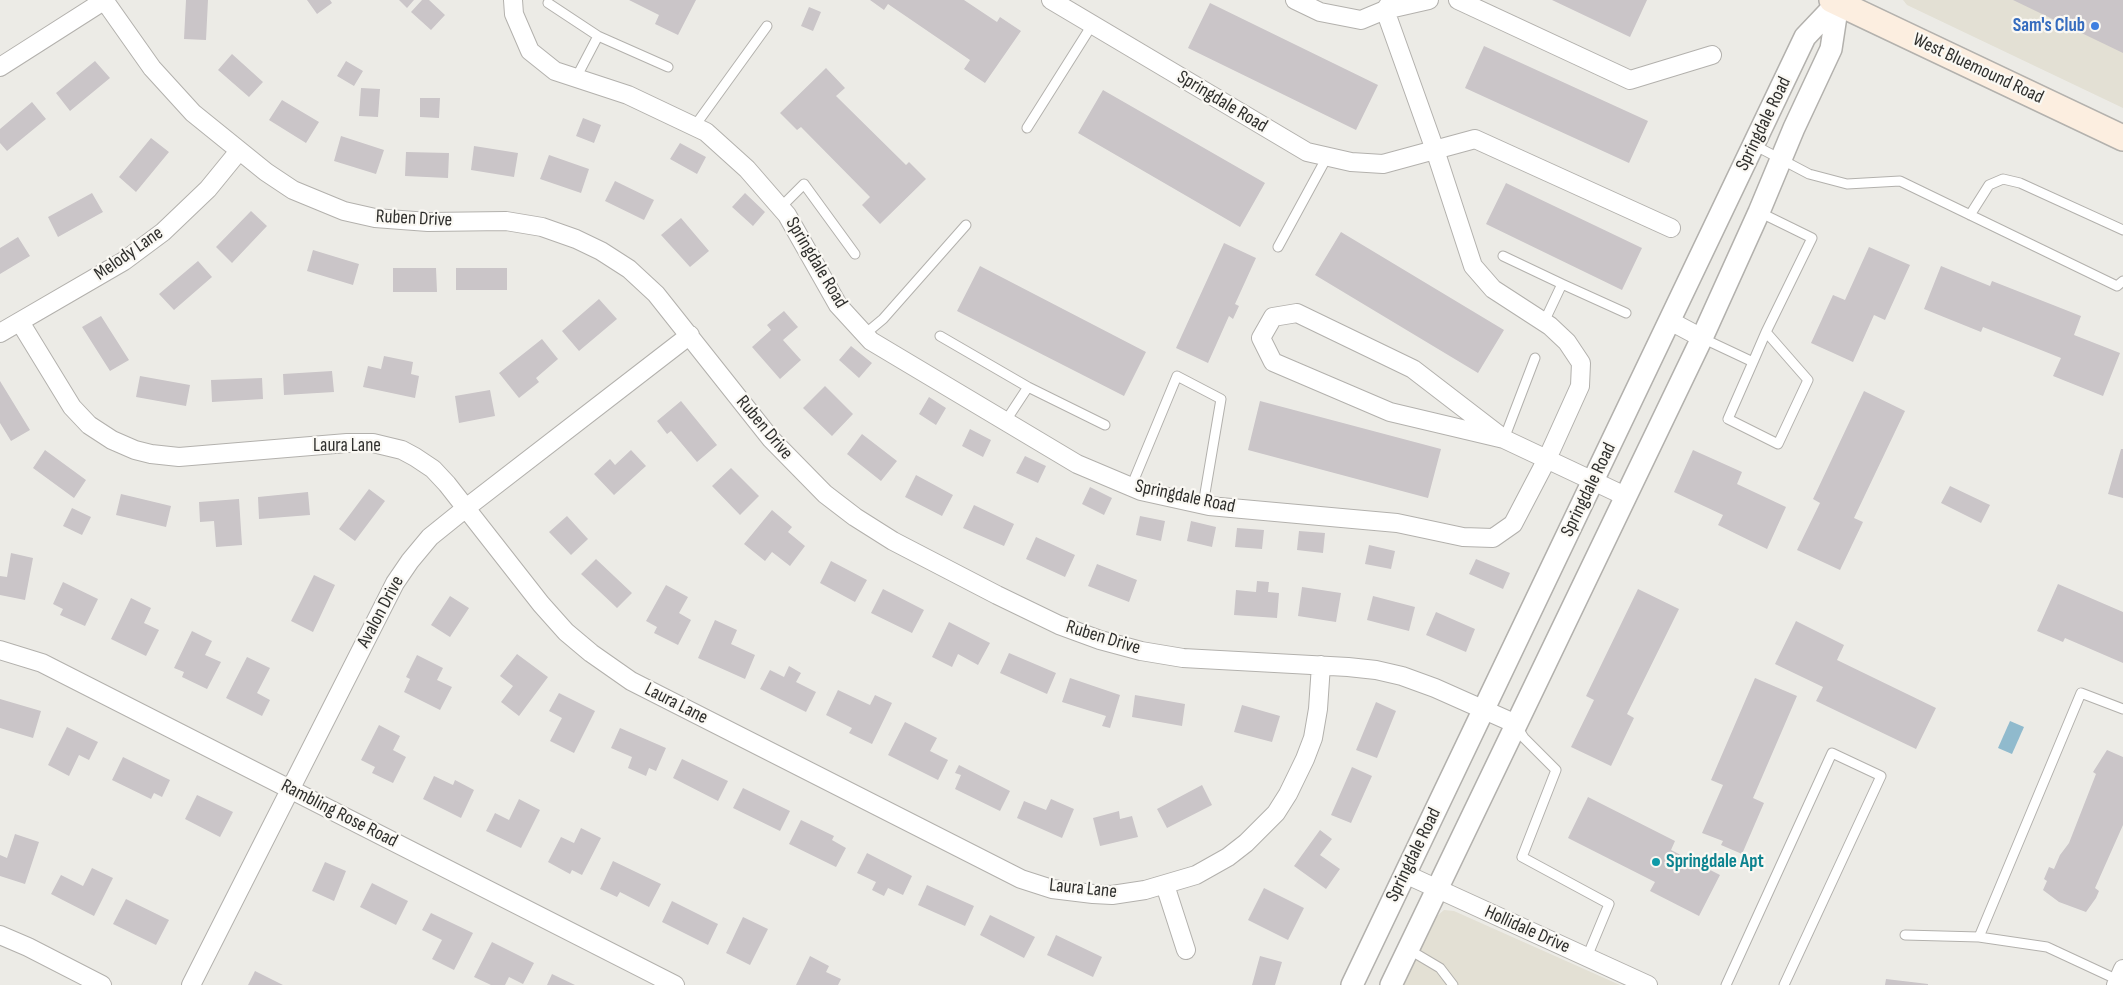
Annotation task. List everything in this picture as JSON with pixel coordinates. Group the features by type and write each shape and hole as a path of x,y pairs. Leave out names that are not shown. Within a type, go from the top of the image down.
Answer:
{"main road":[{"name":"West Bluemound Road","path":"1837,1 2123,138"}],"street":[{"path":"0,67 104,0"},
{"name":"Ruben Drive","path":"104,0 152,68 193,113 266,172 293,190 344,211 375,218 403,222 506,221 542,227 576,239 629,269 656,294 771,439 798,468 825,494 894,541 1059,625 1100,640 1141,651 1183,658 1322,665 1376,670 1402,676 1435,688 1516,724"},
{"name":"Springdale Road","path":"514,0 514,14 530,51 554,71 628,95 706,132 747,169 787,215 838,305 871,340 1077,464 1141,491 1203,505 1397,523 1463,537 1493,538 1513,524 1547,459 1580,386 1581,363 1567,342 1544,322 1492,289 1473,266 1388,5"},
{"name":"Springdale Road","path":"1051,0 1307,152 1351,162 1382,164 1475,139 1671,228"},
{"path":"1295,0 1320,12 1361,20 1388,5 1429,0"},
{"path":"1458,0 1630,80 1712,55"},
{"name":"Springdale Road","path":"1352,985 1806,37 1837,1"},
{"name":"Springdale Road","path":"1391,985 1702,338 1759,212 1794,128 1831,49 1837,1"},
{"name":"Melody Lane","path":"0,333 124,261 163,232 208,188 239,151"},
{"path":"1504,439 1413,369 1298,313 1273,317 1261,338 1273,362 1381,408 1504,439 1625,496"},
{"path":"1670,321 1702,338"},
{"name":"Laura Lane","path":"20,322 72,407 89,424 112,440 135,450 179,457 346,443 384,445 415,456 433,469 541,604 566,632 591,653 631,681 1021,879 1052,889 1093,894 1129,893 1165,885 1196,875 1228,857 1246,843 1276,813 1288,794 1305,759 1313,738 1322,665"},
{"name":"Avalon Drive","path":"191,985 395,583 410,561 430,537 690,335"},
{"name":"Rambling Rose Road","path":"0,650 42,663 675,985"},
{"name":"Hollidale Drive","path":"1405,874 1648,985"},
{"path":"1165,885 1186,950"},
{"path":"0,935 28,947 102,985"}],"lane":[{"path":"548,3 598,36 668,67"},
{"path":"1027,128 1092,25"},
{"path":"694,127 767,26"},
{"path":"576,78 598,36"},
{"path":"1754,144 1809,174 1847,184 1900,181 2117,286 2123,281"},
{"path":"1278,247 1327,156"},
{"path":"1970,215 1989,185 2003,179 2020,184 2123,230"},
{"path":"780,208 804,184 855,254"},
{"path":"1759,212 1812,238 1766,332 1728,418 1778,444 1808,380 1766,332"},
{"path":"864,334 883,319 966,225"},
{"path":"1503,256 1626,313"},
{"path":"1544,322 1562,284"},
{"path":"940,336 1028,387 1105,425"},
{"path":"1702,338 1753,362"},
{"path":"1504,439 1535,358"},
{"path":"1131,487 1177,376 1221,399 1203,505"},
{"path":"1005,422 1028,387"},
{"path":"1979,937 2081,693 2123,709"},
{"path":"1516,724 1524,738 1556,770 1522,856 1610,904 1587,957"},
{"path":"1726,985 1832,753 1881,776 1784,985"},
{"path":"1904,935 1979,937 2046,947 2119,978"},
{"path":"1408,949 1440,968 1452,985"}],"shaded area":[{"path":"1903,0 2123,0 2123,108 1907,5"},
{"path":"1444,910 1454,911 1620,985 1403,985 1436,917"}],"water":[{"path":"2010,721 2024,727 2012,754 1998,748"}],"building":[{"path":"186,0 208,0 206,40 184,39"},
{"path":"307,0 330,0 332,3 317,14"},
{"path":"399,0 414,0 407,8"},
{"path":"422,0 429,0 445,15 431,30 411,12"},
{"path":"629,0 696,0 678,35 655,24 659,15"},
{"path":"870,0 964,0 997,22 1000,17 1021,31 985,83 964,69 970,60 888,4 884,10"},
{"path":"1552,0 1647,0 1630,37"},
{"name":"Sam's Club","path":"2013,0 2123,0 2123,53"},
{"path":"1210,3 1378,85 1356,130 1188,48"},
{"path":"809,7 821,12 813,31 801,26"},
{"path":"1484,46 1648,121 1629,163 1465,88"},
{"path":"232,54 263,82 249,97 218,70"},
{"path":"95,61 110,78 70,111 56,93"},
{"path":"346,61 363,71 354,86 337,76"},
{"path":"826,68 845,88 836,96 906,165 909,162 926,179 880,224 862,205 870,197 801,127 797,130 780,113"},
{"path":"361,88 380,89 378,117 359,116"},
{"path":"1103,90 1265,183 1240,227 1078,133"},
{"path":"420,98 440,98 439,118 420,117"},
{"path":"282,100 319,122 306,143 269,120"},
{"path":"32,102 46,119 7,151 0,143 0,129"},
{"path":"583,118 601,125 594,143 576,136"},
{"path":"341,136 384,150 376,174 334,161"},
{"path":"151,138 169,152 136,192 119,177"},
{"path":"680,143 706,157 697,174 670,159"},
{"path":"474,146 518,153 514,177 471,170"},
{"path":"406,152 449,153 448,178 405,176"},
{"path":"549,155 589,169 581,193 540,179"},
{"path":"615,181 654,200 644,220 605,201"},
{"path":"1506,183 1642,248 1622,290 1486,224"},
{"path":"92,193 103,212 58,237 48,217"},
{"path":"745,193 765,212 753,226 732,207"},
{"path":"251,211 267,226 232,263 216,247"},
{"path":"681,218 709,251 690,267 661,235"},
{"path":"1341,232 1504,330 1478,373 1315,275"},
{"path":"18,237 30,256 0,274 0,248"},
{"path":"1224,243 1256,258 1235,304 1239,306 1233,319 1229,316 1208,363 1176,348"},
{"path":"1869,247 1910,265 1885,320 1874,315 1853,362 1811,343 1833,295 1845,300"},
{"path":"313,250 359,264 353,285 307,271"},
{"path":"198,261 212,277 174,310 159,294"},
{"path":"980,266 1146,352 1124,396 957,311"},
{"path":"1941,266 1990,286 1992,281 2081,316 2074,335 2120,353 2103,396 2053,376 2061,358 1983,327 1981,332 1924,309"},
{"path":"393,268 436,268 437,292 393,292"},
{"path":"456,268 507,268 507,290 456,290"},
{"path":"599,299 617,319 579,351 562,331"},
{"path":"784,311 798,327 783,340 801,360 780,379 752,347 771,330 767,325"},
{"path":"101,316 129,360 110,371 82,327"},
{"path":"542,339 558,359 536,378 539,382 519,398 499,373"},
{"path":"851,346 872,363 859,378 839,360"},
{"path":"384,356 413,362 411,374 419,376 415,398 363,387 368,366 381,369"},
{"path":"332,371 334,392 284,395 283,374"},
{"path":"140,376 190,385 186,406 136,397"},
{"path":"262,378 263,399 212,402 211,380"},
{"path":"0,381 30,430 11,441 0,423"},
{"path":"825,386 853,414 832,436 803,408"},
{"path":"490,390 495,416 459,423 455,396"},
{"path":"1864,391 1905,411 1854,518 1863,522 1840,570 1797,550 1820,503 1813,499"},
{"path":"929,397 946,408 936,425 919,414"},
{"path":"681,401 717,445 697,462 671,431 667,434 657,421"},
{"path":"1260,401 1441,449 1428,498 1248,450"},
{"path":"970,429 991,440 983,457 962,446"},
{"path":"862,434 897,461 881,481 847,454"},
{"path":"2121,449 2123,449 2123,498 2108,494"},
{"path":"45,450 86,480 74,498 33,468"},
{"path":"631,450 646,466 614,495 594,474 610,459 615,465"},
{"path":"1693,450 1742,472 1737,484 1786,507 1767,549 1718,525 1723,515 1674,492"},
{"path":"1025,456 1046,466 1038,483 1016,473"},
{"path":"731,468 759,496 740,515 712,486"},
{"path":"916,475 953,495 942,516 905,497"},
{"path":"1950,486 1990,505 1981,523 1941,503"},
{"path":"1090,487 1112,498 1104,515 1082,504"},
{"path":"369,489 385,501 355,541 339,529"},
{"path":"308,492 310,515 259,519 258,497"},
{"path":"121,494 171,506 166,527 116,515"},
{"path":"239,499 242,545 216,547 214,521 200,522 199,502"},
{"path":"974,505 1014,524 1004,546 963,528"},
{"path":"72,508 91,517 82,535 63,526"},
{"path":"772,510 792,527 788,532 805,546 790,566 772,552 765,561 744,544"},
{"path":"567,516 588,539 571,555 549,532"},
{"path":"1140,516 1165,521 1161,541 1136,535"},
{"path":"1191,521 1216,527 1212,547 1187,541"},
{"path":"1237,528 1264,530 1262,549 1235,547"},
{"path":"1299,531 1325,533 1323,553 1297,550"},
{"path":"1036,537 1075,555 1065,577 1026,559"},
{"path":"1369,545 1395,551 1391,569 1365,564"},
{"path":"11,553 33,558 25,600 0,595 0,576 7,577"},
{"path":"596,559 632,593 617,608 581,574"},
{"path":"1476,559 1510,573 1503,589 1469,574"},
{"path":"831,561 867,580 855,602 820,583"},
{"path":"1097,564 1137,580 1129,602 1088,586"},
{"path":"314,575 335,585 313,632 291,621"},
{"path":"1257,581 1269,582 1268,592 1279,593 1277,618 1234,615 1236,590 1256,592"},
{"path":"63,582 98,599 85,626 60,615 63,609 53,604"},
{"path":"2058,584 2123,612 2123,663 2065,638 2063,642 2037,631"},
{"path":"666,585 688,597 679,613 691,620 678,645 654,633 657,627 646,621"},
{"path":"1302,587 1341,593 1336,622 1298,616"},
{"path":"883,589 924,610 912,633 871,613"},
{"path":"1638,589 1679,609 1627,714 1634,718 1611,766 1571,747 1594,700 1586,696"},
{"path":"450,596 469,608 450,637 431,625"},
{"path":"1373,596 1415,607 1409,631 1367,620"},
{"path":"131,598 151,608 144,623 159,630 146,656 111,639"},
{"path":"1436,612 1475,629 1466,652 1426,635"},
{"path":"715,620 737,630 731,644 755,655 745,679 698,658"},
{"path":"1796,621 1844,645 1837,660 1936,708 1916,749 1816,701 1823,687 1775,664"},
{"path":"949,622 990,643 978,665 958,654 952,667 932,657"},
{"path":"192,631 212,641 205,655 221,662 207,689 182,677 184,672 174,668"},
{"path":"1009,653 1056,673 1047,694 1000,673"},
{"path":"517,654 548,677 519,716 501,702 513,686 500,676"},
{"path":"417,655 443,668 437,680 452,687 440,710 404,692 410,679 406,677"},
{"path":"247,657 270,668 257,693 270,700 262,716 226,698"},
{"path":"789,666 801,673 796,682 816,692 806,712 760,689 770,670 784,677"},
{"path":"1070,678 1120,695 1110,728 1102,726 1106,716 1062,702"},
{"path":"1755,678 1797,696 1753,798 1764,803 1742,854 1721,845 1723,841 1702,833 1723,785 1711,780"},
{"path":"838,690 870,705 875,695 892,703 872,744 849,733 852,728 826,715"},
{"path":"559,693 595,711 574,753 550,741 562,718 549,711"},
{"path":"1135,695 1185,704 1182,726 1132,717"},
{"path":"0,699 41,711 33,738 0,728"},
{"path":"1376,702 1396,711 1377,758 1356,750"},
{"path":"1242,705 1280,716 1272,742 1234,732"},
{"path":"905,722 937,738 930,751 948,760 938,780 888,755"},
{"path":"379,725 400,736 393,750 406,757 393,783 372,773 375,767 361,760"},
{"path":"67,727 98,742 89,760 79,755 69,776 48,765"},
{"path":"620,728 666,748 656,771 649,768 646,776 628,768 632,757 611,748"},
{"path":"2107,750 2123,757 2123,825 2095,888 2099,891 2086,912 2059,902 2043,890 2047,881 2044,879 2049,867 2054,869 2060,855 2069,843 2096,774 2093,772"},
{"path":"123,757 170,780 162,797 154,793 151,799 112,780"},
{"path":"682,759 728,781 718,801 673,778"},
{"path":"959,765 1010,791 1000,811 955,789 961,775 955,773"},
{"path":"1352,767 1372,776 1351,823 1331,815"},
{"path":"434,776 453,785 455,780 474,790 461,818 423,799"},
{"path":"1202,785 1212,805 1167,828 1157,809"},
{"path":"743,788 790,811 780,831 733,808"},
{"path":"197,795 233,812 220,837 185,819"},
{"name":"Springdale Apt","path":"1588,797 1675,841 1671,850 1720,875 1699,916 1650,891 1655,882 1568,838"},
{"path":"519,799 540,810 521,848 486,831 495,813 509,820"},
{"path":"1051,799 1074,809 1062,838 1017,818 1024,801 1046,810"},
{"path":"1119,811 1120,819 1132,816 1138,837 1100,846 1093,818"},
{"path":"801,820 834,836 832,840 846,848 836,867 789,844"},
{"path":"581,828 601,838 582,875 572,870 570,874 548,862 561,837 574,843"},
{"path":"1320,830 1332,839 1320,855 1340,869 1326,889 1294,866"},
{"path":"15,834 39,842 25,884 0,876 0,855 7,858"},
{"path":"867,853 912,876 903,895 888,888 884,896 872,890 876,882 857,873"},
{"path":"613,861 661,884 649,907 620,892 617,897 600,889"},
{"path":"325,862 346,871 334,901 312,891"},
{"path":"92,868 113,878 94,916 51,894 61,875 83,886"},
{"path":"372,883 408,901 396,925 360,907"},
{"path":"927,885 974,906 965,926 918,905"},
{"path":"1264,888 1304,908 1288,940 1248,920"},
{"path":"126,899 169,920 156,945 113,924"},
{"path":"672,901 718,924 708,945 662,922"},
{"path":"431,913 473,933 454,970 432,959 442,940 422,930"},
{"path":"990,915 1035,937 1024,958 980,935"},
{"path":"743,917 768,929 750,965 726,953"},
{"path":"1056,935 1102,957 1093,977 1047,955"},
{"path":"492,942 534,963 523,984 509,977 505,985 491,985 474,977"},
{"path":"810,956 829,966 826,972 841,979 838,985 796,985"},
{"path":"1260,956 1282,962 1275,985 1252,985"},
{"path":"255,971 283,985 248,985"},
{"path":"552,974 575,985 547,985"},
{"path":"1886,979 1928,984 1928,985 1885,985"}],"place":[{"name":"Sam's Club","path":"2095,26"},
{"name":"Springdale Apt","path":"1656,862"}]}
